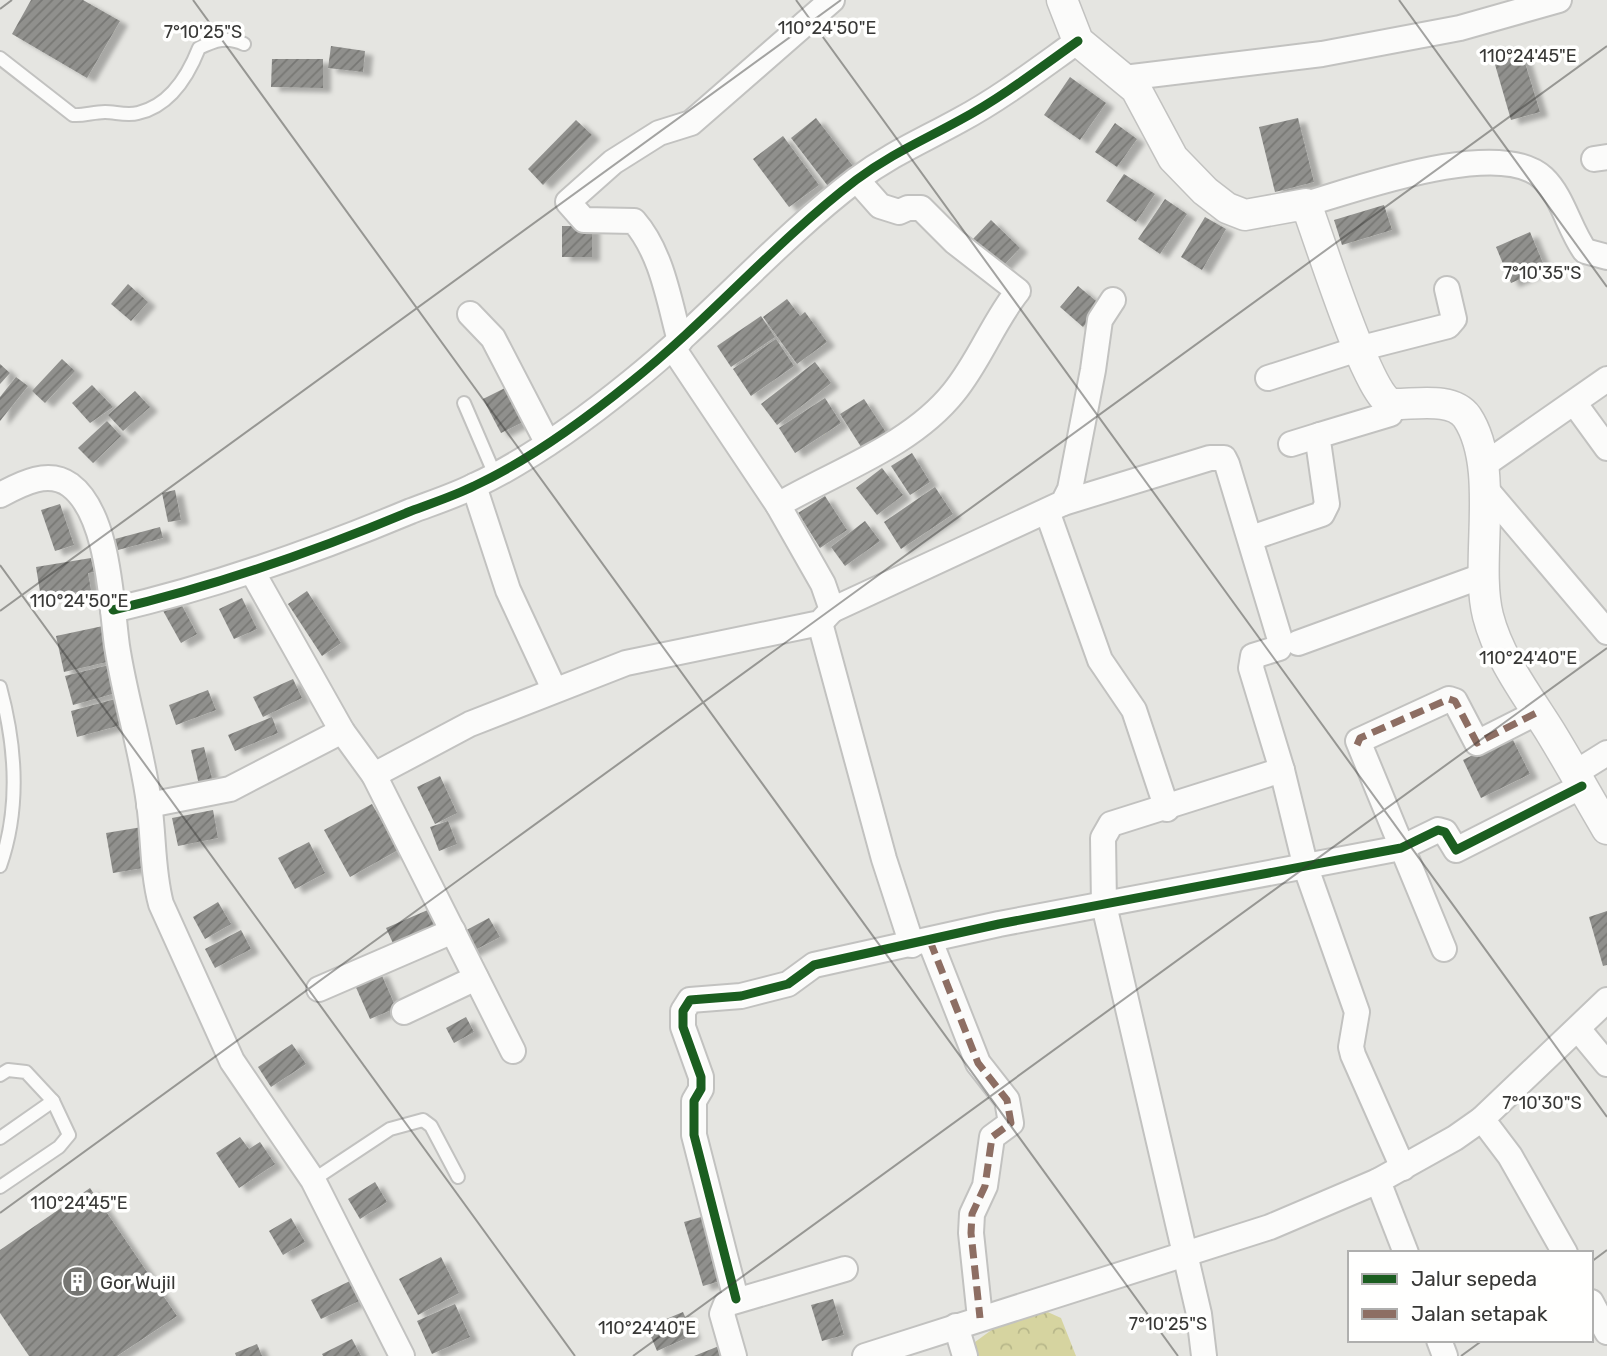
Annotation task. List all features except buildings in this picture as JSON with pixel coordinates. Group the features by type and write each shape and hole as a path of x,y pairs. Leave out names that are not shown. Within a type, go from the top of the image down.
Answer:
{"street":[{"path":"832,0 691,123 659,133 613,162 568,202 584,219 634,222 646,235 658,263 676,344 778,505 823,584 826,616 884,859 978,1063 1007,1100 1011,1123 992,1137 985,1186 972,1214 971,1233 980,1318"},
{"path":"1062,0 1078,41 1124,78 1141,96 1181,167 1236,213 1256,214 1306,204 1435,167 1517,164 1543,178 1585,251 1607,257"},
{"path":"1124,78 1322,54 1460,28 1559,0"},
{"path":"113,611 253,573 484,481 589,415 676,344 857,180 925,135 959,121 997,98 1078,41"},
{"path":"778,505 887,445 938,409 973,366 1018,291 955,242 921,208 908,208 899,212 880,206 857,180"},
{"path":"1306,204 1357,348 1376,390 1391,404 1446,404 1459,410 1467,418 1483,478 1487,612 1492,631 1607,829"},
{"path":"1268,378 1357,348 1452,323 1447,289"},
{"path":"1055,507 1070,489 1100,320 1113,300"},
{"path":"470,314 493,338 547,442"},
{"path":"1483,478 1607,379"},
{"path":"1291,444 1390,414 1391,404"},
{"path":"1575,404 1607,448"},
{"path":"1251,538 1322,514 1326,510 1318,441 1320,435"},
{"path":"374,775 470,724 554,689 626,663 826,616 1055,507 1219,456 1224,457 1251,538 1281,646 1252,656 1251,668 1282,770 1306,868 1357,1012 1351,1047 1353,1055 1403,1168"},
{"path":"0,495 34,480 54,478 69,485 83,499 94,521 107,565 117,647 149,805 155,878 161,904 232,1062 313,1180 340,1227 402,1356"},
{"path":"1483,478 1607,632"},
{"path":"484,481 508,590 554,689"},
{"path":"1055,507 1100,660 1134,710 1167,809"},
{"path":"253,573 342,731 374,775 513,1051"},
{"path":"1298,643 1485,575"},
{"path":"1444,949 1357,745 1360,738 1449,699 1454,701 1476,743 1538,712"},
{"path":"149,805 230,789 342,731"},
{"path":"736,1299 694,1135 694,1101 701,1089 701,1077 683,1027 683,1011 690,999 741,996 788,984 814,965 1104,905 1401,848 1442,830 1456,849 1578,780 1607,753"},
{"path":"1204,1356 1199,1314 1183,1255 1104,905 1105,830 1111,824 1167,809 1282,770"},
{"path":"318,989 453,931"},
{"path":"404,1012 476,978"},
{"path":"865,1356 1283,1222 1378,1181 1482,1119 1607,1000"},
{"path":"1578,1029 1607,1064"},
{"path":"1482,1119 1510,1156 1564,1251"},
{"path":"1378,1181 1404,1251"},
{"path":"734,1356 722,1314 723,1306 736,1299 845,1269"},
{"path":"1593,1306 1607,1332"},
{"path":"956,1326 965,1356"}],"lane":[{"path":"0,58 73,115 86,116 102,112 135,114 154,107 174,89 189,73 198,48 216,40 234,39 244,44"},
{"path":"464,404 484,481"},
{"path":"0,687 9,722 14,771 9,840 0,866"},
{"path":"0,1075 8,1070 26,1072 53,1101 69,1135 58,1147 0,1186"},
{"path":"0,1138 53,1101"},
{"path":"313,1180 390,1129 423,1120 431,1126 458,1177"}],"green space":[{"path":"1041,1309 1061,1318 1076,1356 976,1356 975,1342 997,1326"}],"marked path":[{"path":"1357,745 1360,738 1449,699 1455,701 1477,743 1538,712"},
{"path":"930,941 978,1063 1007,1100 1011,1123 992,1137 985,1186 972,1214 971,1233 980,1318"}],"cycle path":[{"path":"113,610 227,579 301,554 459,493 536,452 660,358 798,228 856,180 894,155 990,102 1078,41"},
{"path":"736,1299 694,1135 694,1101 701,1089 701,1077 683,1027 683,1011 690,1000 741,996 788,984 814,965 999,924 1401,848 1438,830 1445,832 1456,850 1582,786"}],"place":[{"name":"Gor Wujil","path":"77,1282"}]}
